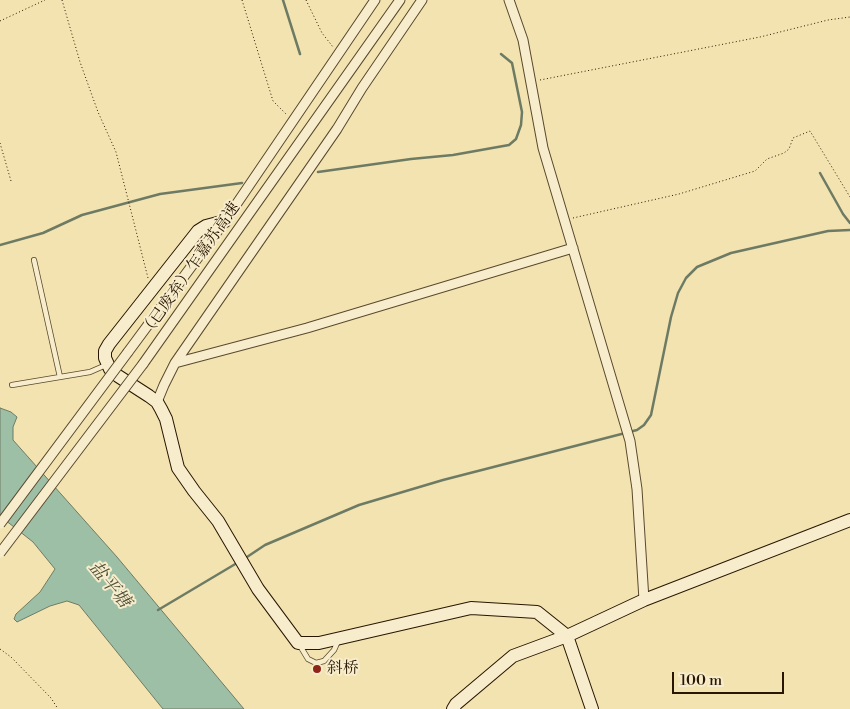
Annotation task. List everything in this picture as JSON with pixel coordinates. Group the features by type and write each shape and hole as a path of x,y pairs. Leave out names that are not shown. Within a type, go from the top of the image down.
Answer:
{"street":[{"name":"（已废弃）乍嘉苏高速","path":"0,524 225,221 375,0"},
{"name":"（已废弃）乍嘉苏高速","path":"0,553 143,364 400,0"},
{"path":"157,402 175,364 337,129 362,88 422,0"},
{"path":"509,0 523,40 543,148 630,441 637,490 644,600"},
{"path":"225,221 206,226 198,231 109,344 105,352 105,358 107,364 118,376 157,402 166,419 178,468 218,521 258,589 298,643 318,643 471,608 537,612 567,636 592,709"},
{"path":"175,364 308,328 573,248"},
{"path":"453,709 456,704 513,656 567,636 644,600 850,520"}],"lane":[{"path":"34,260 60,376"},
{"path":"12,384 90,372 107,364"},
{"path":"298,643 308,659 316,663 324,661 334,650 339,638"}],"path":[{"path":"0,21 45,0"},
{"path":"62,0 80,62 98,112 116,152 151,290"},
{"path":"242,0 273,101 294,120"},
{"path":"306,0 328,41 340,52"},
{"path":"530,82 760,37 828,20 850,17"},
{"path":"564,220 678,194 755,171 767,159 789,150 793,138 810,131 850,197"},
{"path":"0,143 11,181"},
{"path":"0,649 18,664 51,698 58,709"}],"water":[{"name":"盐平塘","path":"0,408 11,412 17,417 13,427 13,440 117,557 244,709 163,709 79,605 67,601 50,606 17,622 14,619 16,614 40,592 55,569 33,542 0,516"}],"waterway":[{"path":"283,0 300,54"},
{"path":"318,172 453,155 509,145 516,139 521,125 522,112 512,63 501,54"},
{"path":"820,173 850,223"},
{"path":"0,245 43,233 82,215 160,194 242,183"},
{"path":"244,559 265,545 359,505 443,480 637,430 644,425 651,415 671,317 678,293 686,278 697,267 731,253 828,231 850,230"},
{"path":"158,610 237,563"}],"place":[{"name":"斜桥","path":"317,669"}]}
